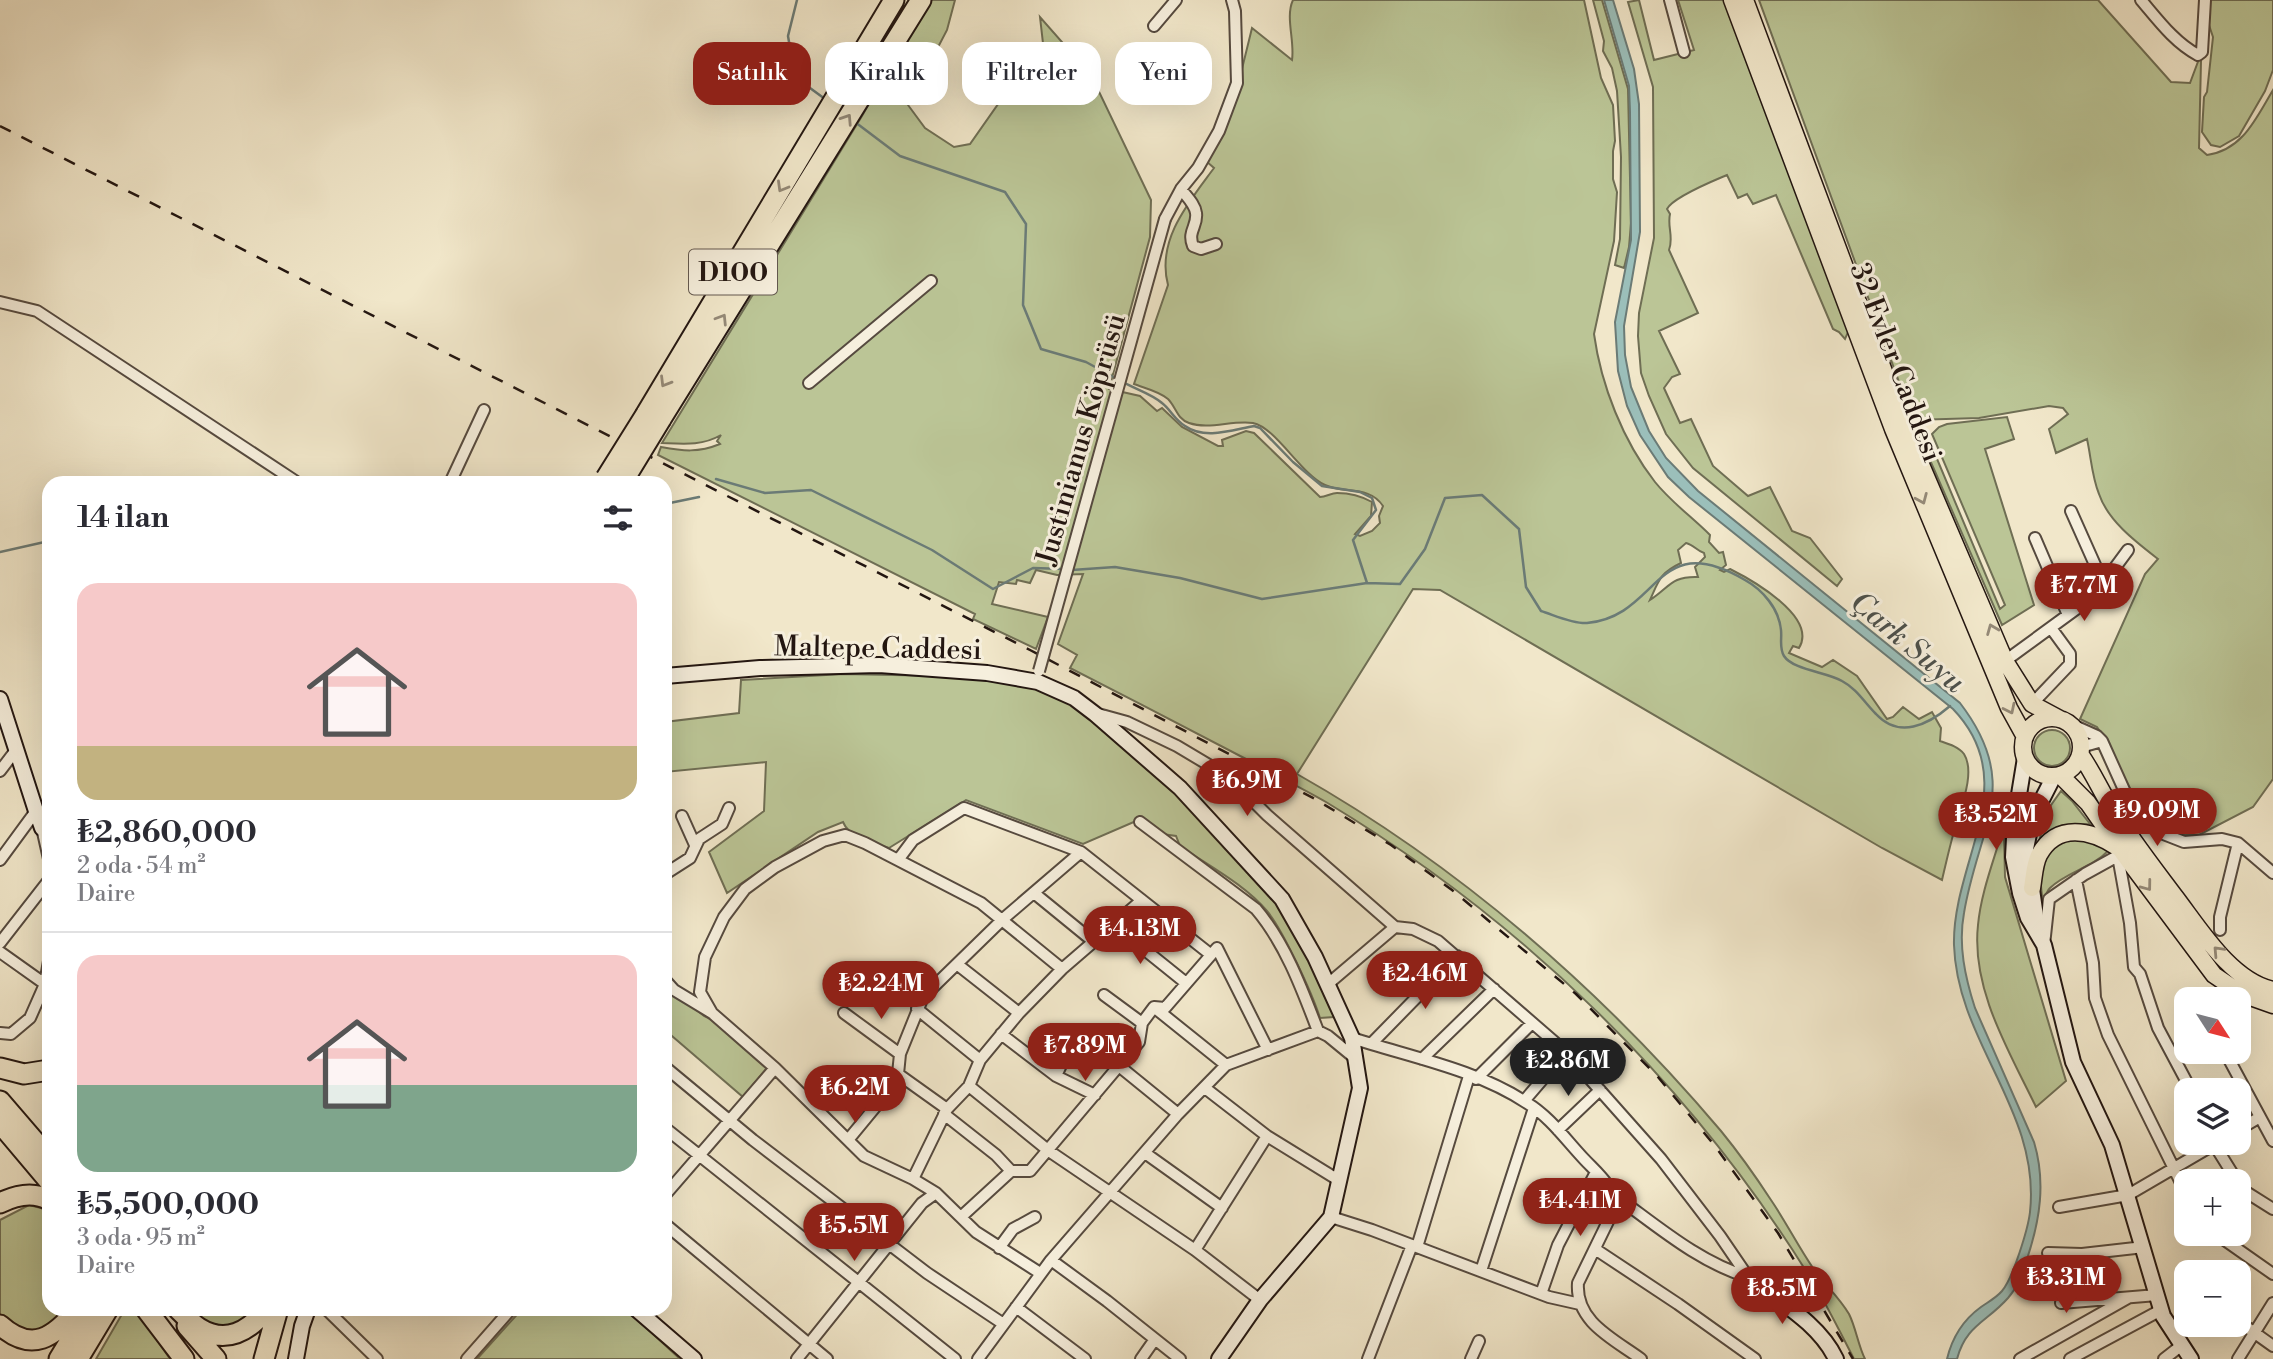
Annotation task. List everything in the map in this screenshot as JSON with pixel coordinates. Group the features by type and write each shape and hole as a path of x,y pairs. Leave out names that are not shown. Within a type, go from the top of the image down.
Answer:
{"highway":[{"name":"D100","path":"653,417 816,128 894,0"},
{"name":"D100","path":"614,476 864,92 920,0"},
{"path":"0,1068 24,1074 42,1071"},
{"path":"0,1101 42,1150"},
{"path":"0,1123 42,1173"},
{"path":"0,1203 22,1194 42,1196"},
{"path":"0,1325 11,1335 31,1341 48,1338 72,1316"},
{"path":"59,1359 85,1316"},
{"path":"82,1354 104,1316"},
{"path":"150,1316 178,1359"},
{"path":"151,1316 184,1359"},
{"path":"178,1316 216,1359"},
{"path":"186,1316 199,1328 216,1334 236,1334 254,1325 261,1316"},
{"path":"264,1359 276,1316"}],"main road":[{"name":"32 Evler Caddesi","path":"1732,0 1893,429 2009,708 2025,737"},
{"name":"32 Evler Caddesi","path":"1745,0 1904,425 2005,661 2032,704 2064,721"},
{"path":"2080,751 2069,771 2057,775 2037,772 2025,758 2025,737 2029,729 2043,719 2064,721 2075,729 2080,751 2112,810 2142,853 2215,949 2241,974 2273,990"},
{"path":"2057,775 2088,803 2120,853 2214,975 2242,994 2273,1005"},
{"path":"2032,888 2039,856 2050,841 2062,834 2087,832 2105,839 2120,853"}],"street":[{"path":"1154,26 1176,0"},
{"name":"Justinianus Köprüsü","path":"1038,677 1165,219 1219,131 1237,83 1233,0"},
{"path":"1670,0 1684,52"},
{"path":"2141,0 2169,32 2188,50 2198,55 2203,52 2204,0"},
{"path":"1181,189 1195,208 1197,216 1190,237 1194,246 1201,249 1216,244"},
{"path":"808,383 932,281"},
{"path":"0,302 37,311 287,476"},
{"path":"453,476 484,410"},
{"path":"2071,511 2104,585"},
{"path":"2035,538 2068,615"},
{"path":"2005,661 2094,596 2128,550"},
{"path":"2032,704 2070,664 2070,654 2051,628"},
{"name":"Maltepe Caddesi","path":"672,675 760,668 879,665 1038,677 1095,714 1180,788 1282,899 1315,957 1352,1038 1360,1088 1331,1217 1260,1300 1219,1359"},
{"path":"0,699 13,754 42,822"},
{"path":"1095,714 1127,722 1165,740 1229,777 1267,815 1395,927 1413,929 1457,956 1566,1052 1661,1159 1748,1277 1808,1323 1836,1359"},
{"path":"2064,721 2102,741 2125,792 2161,833 2184,842 2222,839 2238,843 2273,873"},
{"path":"2080,751 2102,741"},
{"path":"0,750 13,754"},
{"path":"0,771 13,754"},
{"path":"2025,758 2015,819 2013,857 2028,918 2041,940"},
{"path":"2057,775 2032,819 2026,849 2041,940 2073,1062 2112,1145 2161,1310 2191,1359"},
{"path":"672,870 690,858 699,839 722,824 729,808"},
{"path":"898,860 914,840 964,808 1081,852 1210,954"},
{"path":"0,860 36,811"},
{"path":"682,816 695,845"},
{"path":"1140,822 1256,909 1269,925 1302,989 1318,1031 1356,1059"},
{"path":"712,1013 700,992 705,957 724,917 745,889 775,867 823,841 845,835 981,903 1062,969"},
{"path":"2220,930 2220,917 2238,843"},
{"path":"848,1140 898,1074 900,1054 923,997 1003,919 1081,852"},
{"path":"2041,940 2049,899 2120,853 2134,967 2140,974 2158,1028 2185,1078"},
{"path":"2076,880 2093,963 2095,998 2108,1035 2175,1168"},
{"path":"0,943 42,889"},
{"path":"1034,893 1094,942"},
{"path":"914,1179 946,1112 969,1086 980,1060 1001,1034 1062,969 1142,900"},
{"path":"1114,925 1186,983"},
{"path":"1328,984 1395,927"},
{"path":"1154,1007 1165,1008 1217,948 1268,1050"},
{"path":"0,952 42,982"},
{"path":"1371,1044 1457,956"},
{"path":"958,965 1019,1013"},
{"path":"672,988 712,1013 775,1068 873,1161 914,1179 936,1193 976,1232 1040,1273"},
{"path":"1422,1059 1494,989"},
{"path":"0,1033 11,1034 30,1018 42,991"},
{"path":"1104,995 1142,1023"},
{"path":"962,1216 1011,1171 1030,1171 1049,1151 1139,1042 1142,1023 1154,1007"},
{"path":"1154,1007 1226,1065"},
{"path":"917,1009 980,1060"},
{"path":"844,1013 900,1054"},
{"path":"1368,1359 1415,1246 1472,1077 1532,1023"},
{"path":"1056,1076 1077,1030"},
{"path":"978,1359 1040,1273 1178,1114 1226,1065 1318,1031"},
{"path":"1001,1034 1056,1076 1095,1095"},
{"path":"1352,1038 1472,1077 1529,1104 1558,1130 1614,1195 1693,1251 1730,1271 1748,1277"},
{"path":"1481,1271 1529,1104 1566,1052"},
{"path":"2231,1064 2273,1141"},
{"path":"1119,1066 1178,1114"},
{"path":"672,1187 775,1068"},
{"path":"672,1073 730,1122 949,1289 1002,1323"},
{"path":"898,1074 946,1112 1011,1171"},
{"path":"969,1086 1049,1151 1195,1250 1260,1300"},
{"path":"1205,1088 1267,1136 1340,1181"},
{"path":"1558,1130 1600,1090"},
{"path":"2251,1122 2260,1117"},
{"path":"672,1134 955,1359"},
{"path":"1195,1250 1267,1136"},
{"path":"1144,1153 1222,1208"},
{"path":"2059,1207 2128,1195 2197,1155"},
{"path":"1541,1294 1558,1245 1596,1172"},
{"path":"797,1359 922,1203 936,1193"},
{"path":"1614,1195 1615,1207 1578,1283 1577,1297 1583,1313 1596,1326 1641,1359"},
{"path":"2251,1196 2273,1209"},
{"path":"999,1248 1013,1229 1035,1216"},
{"path":"1331,1217 1541,1294 1580,1304"},
{"path":"672,1230 827,1359"},
{"path":"2233,1246 2273,1274"},
{"path":"2048,1253 2082,1254 2144,1247"},
{"path":"1595,1249 1755,1359"},
{"path":"1051,1260 1180,1359"},
{"path":"2061,1303 2157,1295"},
{"path":"2020,1359 2127,1298"},
{"path":"2238,1359 2273,1303"},
{"path":"1016,1307 1085,1359"},
{"path":"2070,1359 2161,1310"},
{"path":"296,1359 306,1316"},
{"path":"333,1316 377,1359"},
{"path":"467,1359 505,1316"},
{"path":"644,1316 694,1359"},
{"path":"2251,1331 2273,1346"},
{"path":"1141,1359 1155,1339"},
{"path":"1471,1359 1479,1341"},
{"path":"2164,1359 2182,1345"}],"green space":[{"path":"928,0 955,0 941,42 904,42"},
{"path":"1293,0 1584,0 1601,78 1613,105 1613,179 1617,192 1614,241 1594,334 1602,373 1615,412 1633,449 1655,482 1710,535 1709,542 1719,553 1723,552 1726,565 1720,570 1724,572 1730,569 1753,582 1791,612 1799,624 1802,636 1799,648 1793,646 1789,653 1822,667 1833,660 1857,676 1887,719 1903,707 1919,719 1932,712 1941,728 1940,741 1964,754 1968,781 1942,880 1882,848 1440,590 1413,589 1297,774 1414,848 1471,890 1577,980 1627,1029 1721,1131 1747,1165 1813,1268 1849,1314 1865,1359 1854,1359 1811,1279 1764,1207 1712,1139 1656,1073 1597,1012 1534,954 1468,899 1326,802 1070,668 1077,655 1058,644 1083,574 1057,575 1036,570 1030,583 1017,580 1016,584 999,582 992,604 1048,617 1036,649 973,619 975,614 658,455 661,447 705,449 720,444 717,441 721,435 700,443 662,443 868,105 908,105 925,128 954,147 970,144 997,105 1101,105 1101,96 1151,200 1150,237 1109,389 1140,396 1157,411 1162,408 1182,427 1218,446 1223,446 1222,440 1246,431 1254,433 1320,497 1342,493 1372,502 1371,516 1355,534 1360,536 1372,531 1380,523 1379,516 1383,506 1377,499 1364,492 1325,485 1261,426 1245,422 1204,426 1189,423 1182,419 1164,396 1134,384 1168,285 1166,268 1171,237 1185,208 1214,168 1206,161 1240,77 1252,28 1292,60 1290,14","holes":["1686,543 1704,553 1705,557 1695,567 1698,577 1676,580 1650,600 1661,578 1681,563 1678,550"]},
{"path":"1593,0 1602,0 1628,89 1631,223 1624,268 1615,265 1620,239 1621,157 1617,91 1612,68 1603,51 1604,41"},
{"path":"1639,0 1654,60 1694,50 1678,0 1726,0 1849,330 1845,339 1833,329 1776,195 1753,204 1747,194 1738,198 1727,175 1685,195 1667,209 1670,214 1669,250 1698,313 1659,331 1680,374 1672,377 1664,388 1680,423 1691,419 1713,466 1748,496 1770,487 1792,531 1810,538 1842,579 1837,586 1693,468 1666,434 1641,373 1639,313 1654,238 1653,87 1628,2"},
{"path":"1759,0 2098,0 2171,82 2190,83 2199,59 2201,61 2199,148 2207,155 2230,147 2239,140 2254,122 2273,90 2273,779 2253,807 2199,835 2181,835 2154,822 2126,783 2110,747 2097,727 2080,719 2145,574 2158,559 2124,530 2103,504 2095,481 2087,439 2056,453 2049,429 2068,414 2063,408 2049,406 1979,418 1913,420"},
{"path":"2207,0 2273,0 2273,70 2265,91 2239,136 2220,147 2211,145 2202,132 2213,37 2205,13"},
{"path":"1040,17 1062,42 1043,42"},
{"path":"2007,417 2014,439 1985,449 2034,605 2002,625 1916,428 1919,426 1927,435 2000,609 2005,605 1932,434 1947,424"},
{"path":"843,674 991,677 1056,694 1092,716 1143,758 1279,903 1322,983 1334,1017 1320,1018 1289,947 1274,920 1258,901 1180,846 1176,836 1162,834 1143,818 1083,844 966,800 889,848 856,836 843,822 818,832 727,893 709,852 764,811 766,762 672,771 672,721 739,713 741,680"},
{"path":"2052,730 2065,735 2070,748 2065,761 2052,766 2039,761 2034,748 2039,735"},
{"path":"2061,791 2090,824 2065,825 2039,841 2049,808"},
{"path":"2002,832 2005,877 2066,1081 2036,1107 1994,1019 1980,973 1977,949 1982,901"},
{"path":"2082,835 2108,851 2056,883 2043,903 2041,866 2044,858 2057,845"},
{"path":"672,987 704,1016 722,1025 767,1068 743,1097 672,1036"},
{"path":"29,1205 42,1208 42,1316 61,1316 43,1330 31,1334 0,1316 0,1220"},
{"path":"121,1316 141,1316 170,1359 96,1359"},
{"path":"196,1316 247,1316 234,1326 209,1323"},
{"path":"516,1316 634,1316 680,1359 477,1359"}],"water":[{"path":"1604,0 1613,0 1634,69 1639,104 1640,232 1624,326 1625,355 1631,387 1649,431 1666,458 1698,491 1960,703 1979,732 1989,758 1993,783 1991,806 1964,913 1964,961 1975,1008 2034,1142 2040,1172 2040,1201 2032,1244 2017,1285 2000,1306 1966,1338 1957,1359 1947,1359 1955,1337 1969,1318 1997,1296 2006,1285 2019,1253 2030,1212 2030,1176 2023,1141 2012,1109 1969,1014 1959,980 1954,945 1956,914 1984,794 1983,765 1973,737 1953,709 1689,497 1668,477 1640,435 1627,406 1618,371 1615,322 1631,240 1629,86"}],"waterway":[{"path":"797,0 788,36 795,77 825,99"},
{"path":"855,122 900,156 1005,192 1026,224 1023,305 1041,349 1086,362 1117,379"},
{"path":"1123,382 1158,400 1181,424 1193,430 1210,433 1254,426 1260,428 1293,462 1322,486 1360,492 1372,498 1376,510 1353,540 1367,583"},
{"path":"716,479 765,493 811,490 932,550 993,589 1033,568 1065,569"},
{"name":"Çark Suyu","path":"1072,570 1115,567 1180,578 1262,599 1367,583 1400,584 1425,549 1445,498 1482,495 1519,529 1526,587 1541,611 1582,623 1611,617 1630,606 1675,568 1692,563 1715,566 1752,584 1769,601 1780,622 1782,650 1788,661 1847,684 1885,722 1894,726 1913,726 1932,719 1950,706"},
{"path":"672,503 699,497"},
{"path":"0,552 42,543"}],"railway":[{"path":"0,126 1030,650 1315,799 1391,845 1452,890 1576,994 1658,1077 1715,1146 1778,1233 1853,1359"}]}
